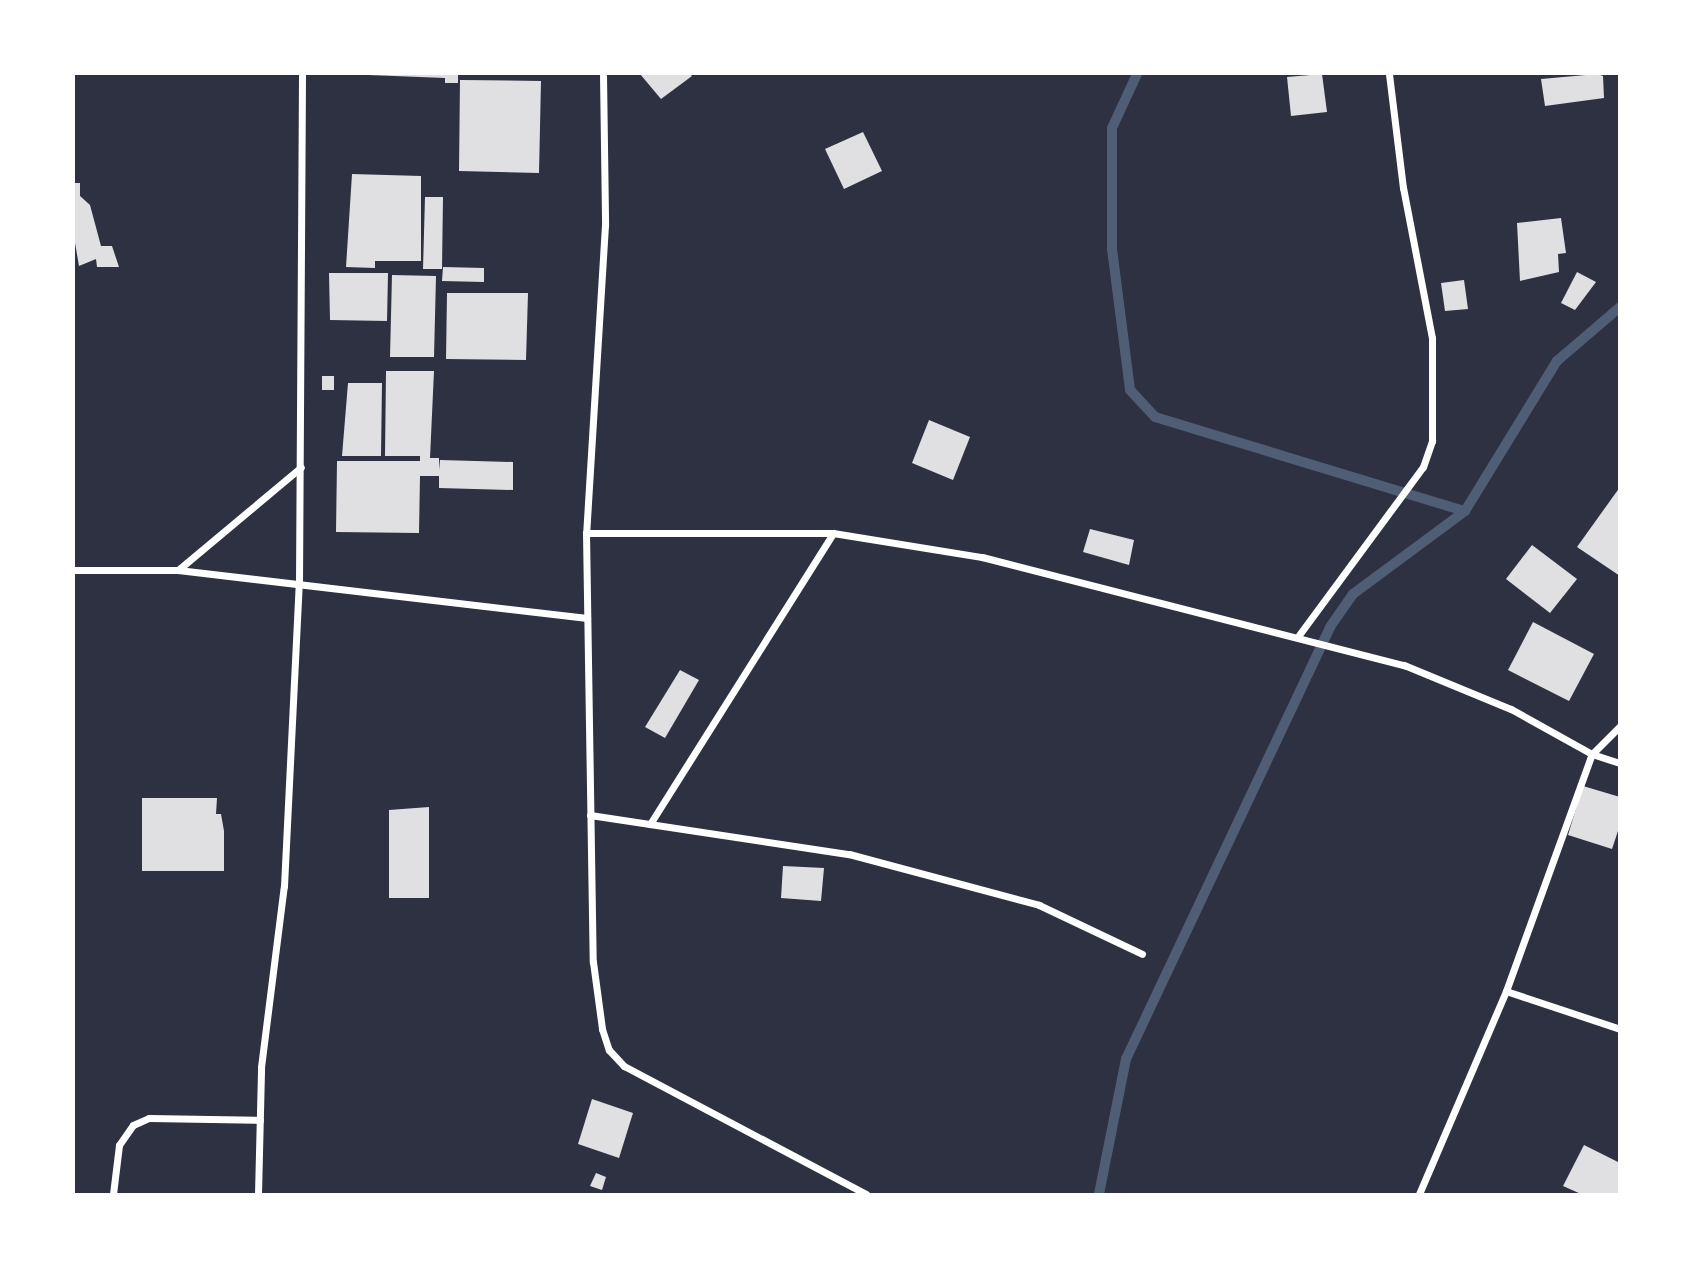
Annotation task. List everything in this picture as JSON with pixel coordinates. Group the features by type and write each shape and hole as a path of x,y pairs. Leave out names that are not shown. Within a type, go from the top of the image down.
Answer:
{"street":[{"path":"258,1195 261,1067 284,886 299,583 302,74"},
{"path":"603,74 605,225 586,533 593,962 601,1029 610,1050 624,1066 866,1195"},
{"path":"1299,635 1423,467 1432,441 1432,338 1403,188 1389,74"},
{"path":"178,570 301,467"},
{"path":"586,533 833,533 982,557 1299,635 1404,665 1511,709 1592,754 1619,763"},
{"path":"650,824 833,533"},
{"path":"74,570 178,570 587,618"},
{"path":"1419,1195 1506,991 1592,754 1619,726"},
{"path":"590,815 849,854 1039,905 1142,954"},
{"path":"1506,991 1619,1030"},
{"path":"113,1195 120,1145 133,1125 149,1118 260,1120"}],"building":[{"path":"343,74 458,74 458,83 445,83 445,78"},
{"path":"640,74 690,74 692,76 661,99"},
{"path":"1322,74 1327,112 1291,116 1287,77"},
{"path":"1597,74 1603,76 1604,98 1545,106 1541,79"},
{"path":"460,80 541,81 539,173 459,171"},
{"path":"863,132 882,171 844,189 825,149"},
{"path":"352,174 421,176 421,261 375,261 375,268 346,267"},
{"path":"74,183 80,183 80,196 90,205 101,246 112,246 119,267 97,267 96,259 79,266 74,237"},
{"path":"425,197 443,197 442,269 423,269"},
{"path":"1561,218 1566,253 1558,254 1559,272 1520,281 1517,223"},
{"path":"443,267 484,268 484,282 442,281"},
{"path":"1577,272 1596,282 1575,310 1561,303"},
{"path":"329,273 388,273 387,321 330,320"},
{"path":"392,275 436,276 434,357 390,357"},
{"path":"1464,280 1468,309 1445,311 1441,283"},
{"path":"447,293 528,293 526,360 446,359"},
{"path":"386,371 434,371 430,458 439,458 439,470 440,460 513,462 513,490 439,488 439,476 420,476 419,533 336,532 337,461 420,461 420,456 385,456"},
{"path":"322,376 334,376 334,390 322,390"},
{"path":"348,383 382,383 381,456 342,456"},
{"path":"929,420 970,437 953,480 912,463"},
{"path":"1620,487 1620,576 1577,547"},
{"path":"1090,529 1134,540 1129,565 1083,552"},
{"path":"1532,545 1577,579 1550,613 1506,579"},
{"path":"1533,622 1594,654 1569,701 1508,670"},
{"path":"680,670 699,680 665,738 645,727"},
{"path":"1583,786 1620,797 1620,825 1612,849 1568,835"},
{"path":"142,798 217,798 216,814 221,814 224,831 224,871 142,871"},
{"path":"429,807 429,898 389,898 389,810"},
{"path":"783,866 824,868 821,901 781,898"},
{"path":"592,1099 633,1113 619,1158 578,1144"},
{"path":"1584,1145 1620,1163 1620,1194 1581,1194 1563,1186"},
{"path":"596,1173 606,1177 602,1190 590,1186"}],"waterway":[{"path":"1137,74 1112,128 1112,249 1130,390 1155,417 1465,511"},
{"path":"1099,1194 1126,1059 1330,627 1353,594 1465,511 1557,361 1620,307"}]}
